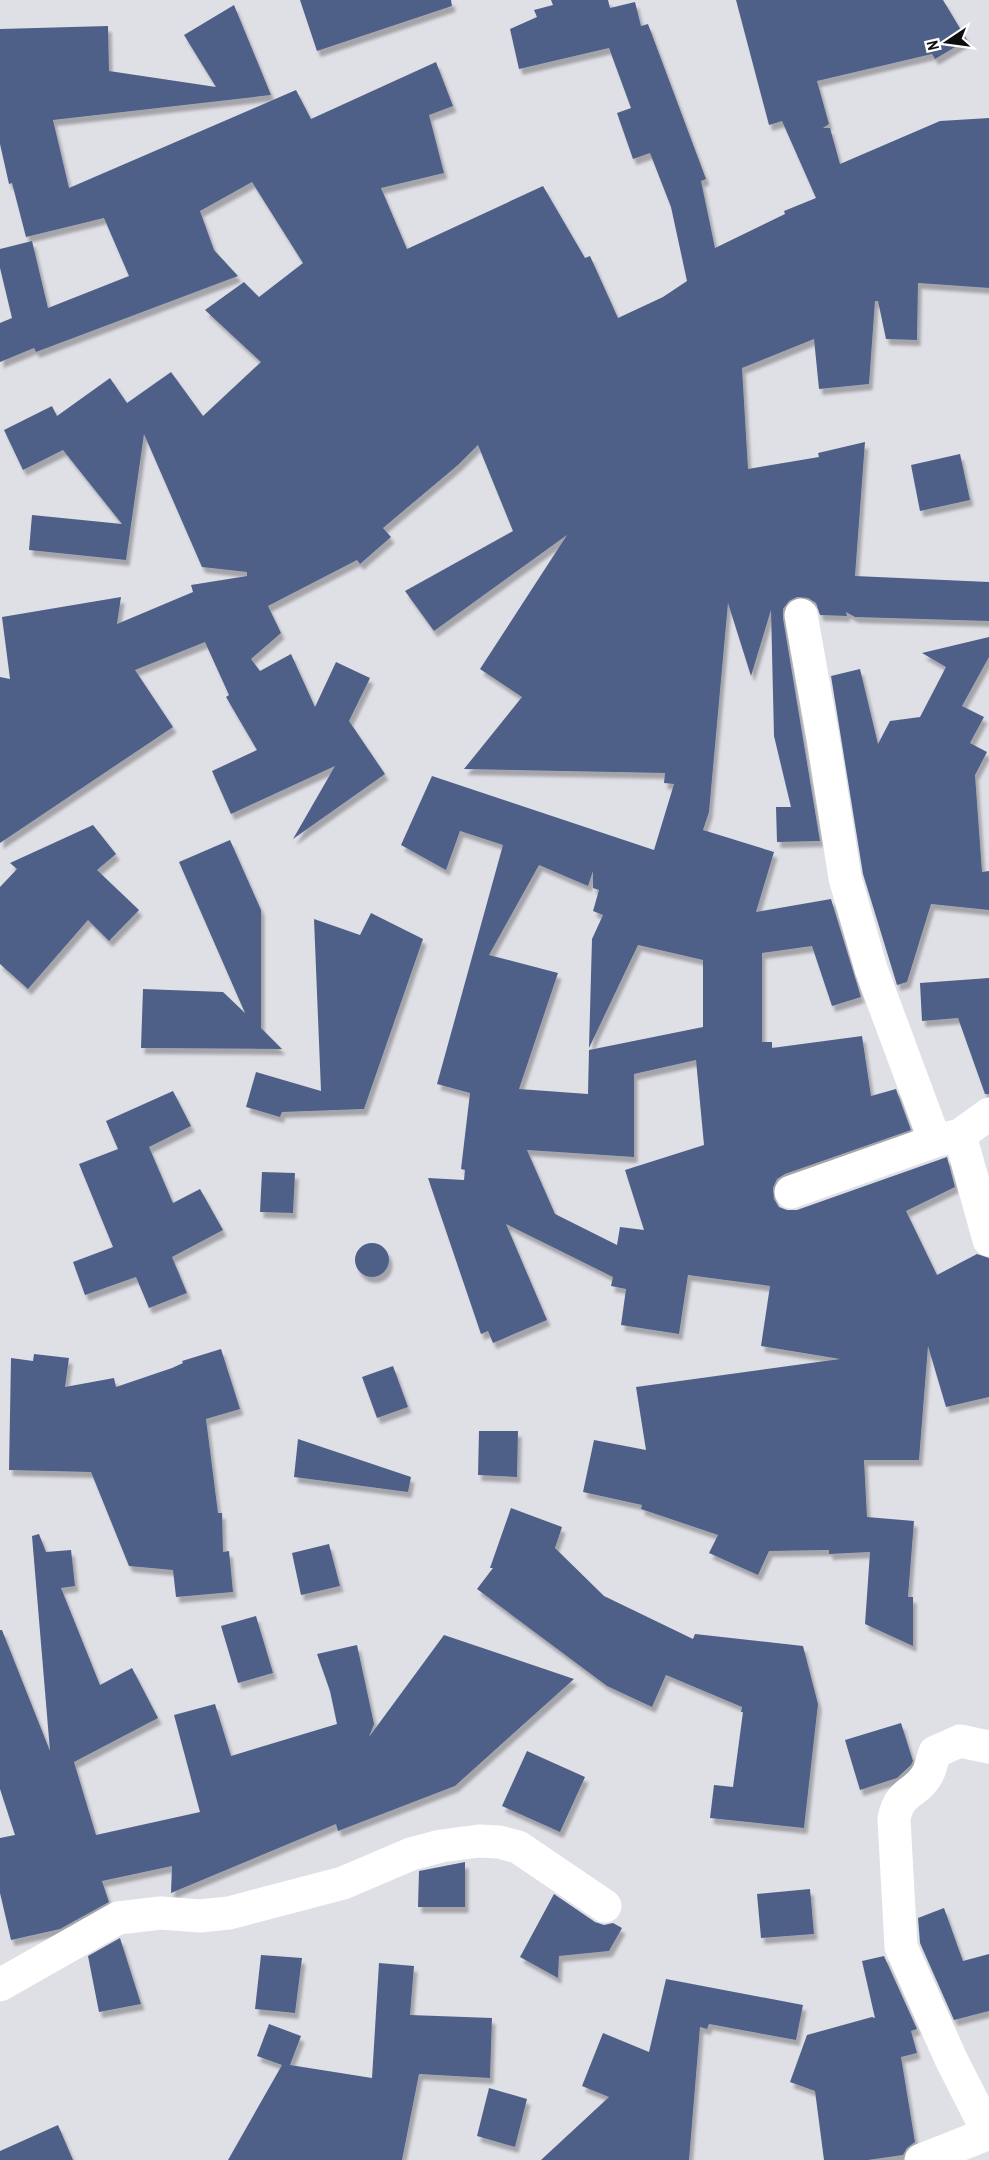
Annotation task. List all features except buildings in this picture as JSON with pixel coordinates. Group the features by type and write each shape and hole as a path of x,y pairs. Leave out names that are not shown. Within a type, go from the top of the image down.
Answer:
{"street":[{"path":"801,615 824,738 845,878 871,969 947,1138 989,1240"},
{"path":"791,1192 947,1138 989,1114"},
{"path":"922,2160 988,2134 901,1947 894,1819 896,1808 901,1800 927,1777 934,1752 960,1741 989,1747"},
{"path":"0,1985 118,1918 160,1913 200,1916 229,1913 343,1883 411,1854 441,1846 479,1841 499,1842 518,1847 605,1906"}]}
